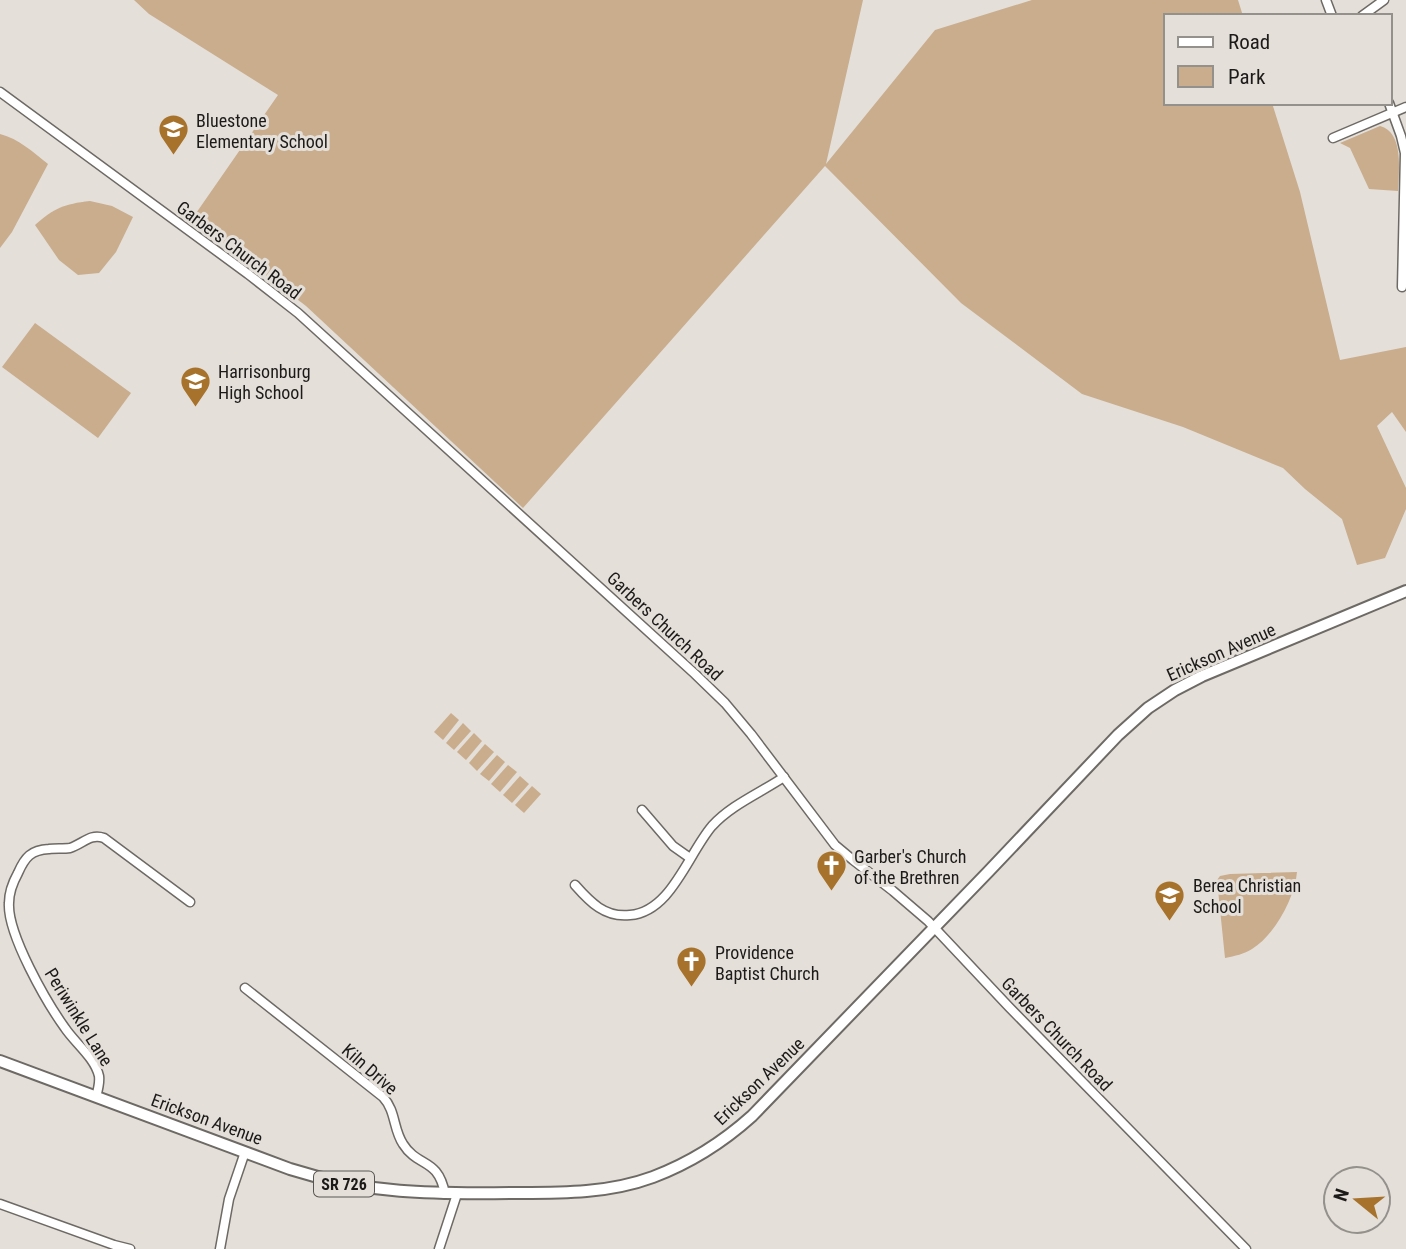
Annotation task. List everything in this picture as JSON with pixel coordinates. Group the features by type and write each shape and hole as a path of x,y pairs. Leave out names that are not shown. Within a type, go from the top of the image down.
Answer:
{"main road":[{"name":"Erickson Avenue","path":"0,1061 245,1152 338,1183 394,1192 554,1193 599,1190 651,1178 702,1154 751,1116 1118,735 1148,708 1210,672 1406,591"}],"street":[{"path":"1365,14 1384,0"},
{"name":"Garbers Church Road","path":"0,92 266,288 325,337 710,688 751,734 835,845 934,928 1246,1249"},
{"path":"1390,105 1405,153 1402,287"},
{"path":"1333,138 1406,107"},
{"path":"575,885 589,901 604,911 634,915 648,910 663,898 705,835 723,815 784,777"},
{"path":"642,810 673,846 690,858"},
{"name":"Periwinkle Lane","path":"96,1097 98,1073 63,1026 43,992 10,918 10,892 21,865 34,851 69,848 88,838 99,836 190,902"},
{"name":"Kiln Drive","path":"245,988 383,1097 391,1108 403,1145 435,1170 443,1182 445,1194"},
{"path":"220,1249 229,1199 245,1152"},
{"path":"439,1249 457,1194"},
{"path":"0,1203 130,1249"}],"green space":[{"path":"134,0 863,0 826,164 935,30 1032,0 1238,0 1242,14 1164,14 1164,105 1273,105 1300,192 1340,360 1406,347 1406,432 1392,412 1377,426 1406,488 1406,509 1385,558 1357,565 1342,519 1283,468 1183,427 1082,394 961,303 825,166 523,508 306,306 192,219 278,95 149,14"},
{"path":"1380,126 1388,130 1397,144 1398,191 1369,189 1350,148 1340,143"},
{"path":"0,134 20,143 48,164 12,232 0,248"},
{"path":"90,201 112,206 133,217 116,252 99,273 78,275 59,260 35,225 60,208"},
{"path":"35,323 131,393 98,438 2,367"},
{"path":"451,713 459,720 443,740 434,732"},
{"path":"463,723 471,731 454,750 446,743"},
{"path":"474,733 482,741 466,760 457,752"},
{"path":"485,744 494,752 477,771 469,763"},
{"path":"497,755 505,762 489,781 480,774"},
{"path":"508,765 517,772 500,792 491,784"},
{"path":"520,776 529,784 512,803 503,795"},
{"path":"532,786 541,794 524,813 515,805"},
{"path":"1297,872 1288,904 1268,935 1249,951 1225,958 1217,880 1220,876"}],"place":[{"name":"Bluestone Elementary School","path":"173,157"},
{"name":"Harrisonburg High School","path":"195,408"},
{"name":"Garber's Church of the Brethren","path":"831,893"},
{"name":"Berea Christian School","path":"1170,922"},
{"name":"Providence Baptist Church","path":"692,989"}]}
